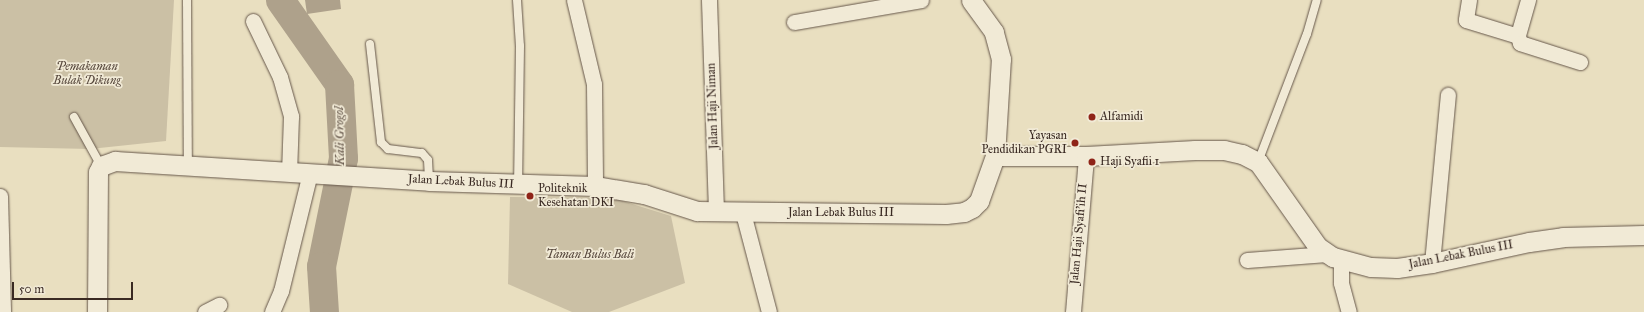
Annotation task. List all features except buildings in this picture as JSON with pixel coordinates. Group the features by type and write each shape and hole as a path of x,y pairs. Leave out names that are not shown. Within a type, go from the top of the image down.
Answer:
{"street":[{"path":"574,0 594,84 595,186"},
{"name":"Jalan Haji Niman","path":"709,0 716,212"},
{"path":"794,22 920,0"},
{"name":"Jalan Lebak Bulus III","path":"101,166 115,161 429,180 595,186 644,194 697,211 743,213 960,213 972,208 979,201 995,156 1001,59 994,32 970,0"},
{"path":"1470,0 1466,20 1518,36"},
{"path":"1528,0 1518,36 1522,44 1580,62"},
{"path":"253,21 280,77 291,116 289,172"},
{"path":"1432,263 1448,96"},
{"path":"995,156 1086,156 1224,150 1242,154 1258,162 1318,247 1334,257 1349,312"},
{"name":"Jalan Haji Syafi'ih II","path":"1073,312 1086,156"},
{"path":"97,312 98,172 101,166"},
{"path":"272,312 281,291 317,173"},
{"path":"0,196 3,312"},
{"path":"743,213 769,312"},
{"name":"Jalan Lebak Bulus III","path":"1334,257 1371,267 1397,268 1432,263 1529,242 1562,237 1644,235"},
{"path":"1247,260 1334,257"},
{"path":"205,312 219,305"}],"lane":[{"path":"187,0 188,166"},
{"path":"517,0 520,46 518,184"},
{"path":"1258,162 1308,34 1317,0"},
{"path":"370,44 381,142 388,149 422,153 428,160 429,180"},
{"path":"74,117 101,166"}],"green space":[{"name":"Pemakaman Bulak Dikung","path":"0,0 174,0 166,141 90,149 0,147"},
{"name":"Taman Bulus Bali","path":"510,197 613,198 671,216 685,283 609,312 572,312 508,284"}],"shaded area":[{"path":"305,0 340,0 341,9 307,14"}],"waterway":[{"name":"Kali Grogol","path":"280,0 339,84 343,158 321,266 324,312"}],"place":[{"name":"Alfamidi","path":"1092,117"},
{"name":"Yayasan Pendidikan PGRI","path":"1075,143"},
{"name":"Haji Syafii 1","path":"1092,162"},
{"name":"Politeknik Kesehatan DKI","path":"530,196"}]}
